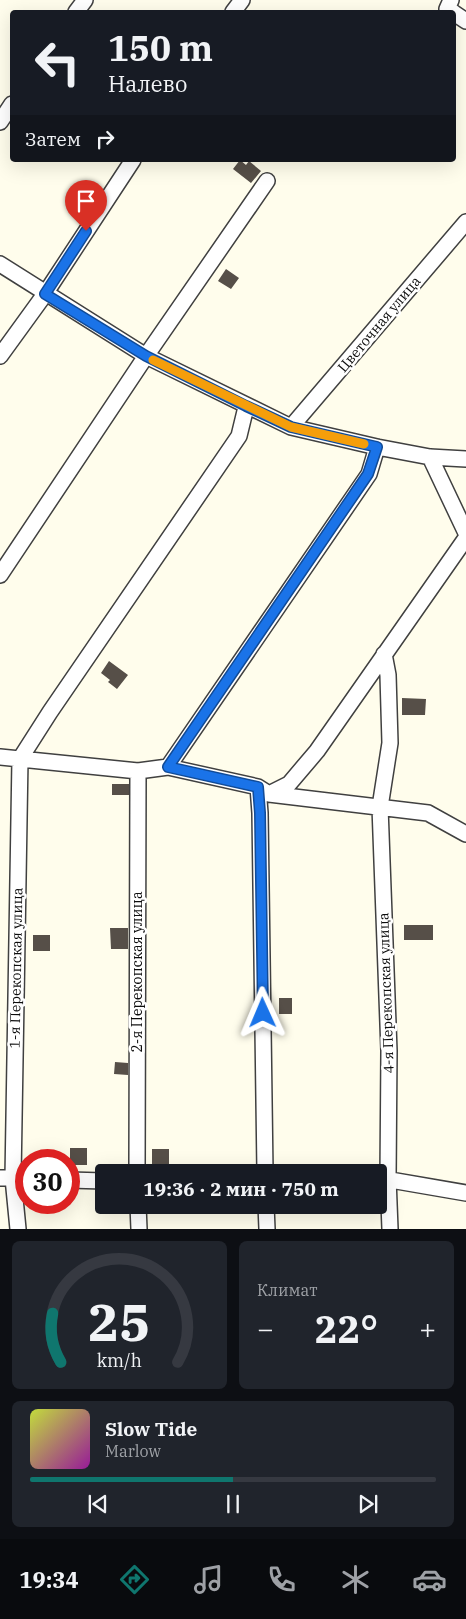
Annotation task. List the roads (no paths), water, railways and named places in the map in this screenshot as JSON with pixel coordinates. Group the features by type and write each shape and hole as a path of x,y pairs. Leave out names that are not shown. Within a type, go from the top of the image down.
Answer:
{"street":[{"path":"0,122 10,107"},
{"path":"0,356 45,294 132,162"},
{"path":"0,575 146,356 267,182"},
{"name":"Цветочная улица","path":"291,427 466,222"},
{"path":"0,264 146,356 291,427 430,457 466,459"},
{"path":"20,759 55,704 239,436 246,406"},
{"path":"168,767 368,474 377,447"},
{"path":"430,457 466,533"},
{"path":"263,791 289,784 317,751 466,538"},
{"name":"4-я Перекопская улица","path":"384,654 388,675 390,743 380,807 388,1051 384,1164"},
{"path":"0,757 138,770 168,767 263,791 428,813 466,834"},
{"name":"1-я Перекопская улица","path":"18,1229 13,1178 20,759"},
{"name":"2-я Перекопская улица","path":"137,1164 138,770"},
{"path":"263,791 260,813 265,1164"},
{"path":"387,1179 466,1192"},
{"path":"80,1180 95,1181"},
{"name":"4-я Перекопская улица","path":"387,1207 390,1229"},
{"path":"138,1214 139,1229"},
{"path":"266,1214 267,1229"}]}
